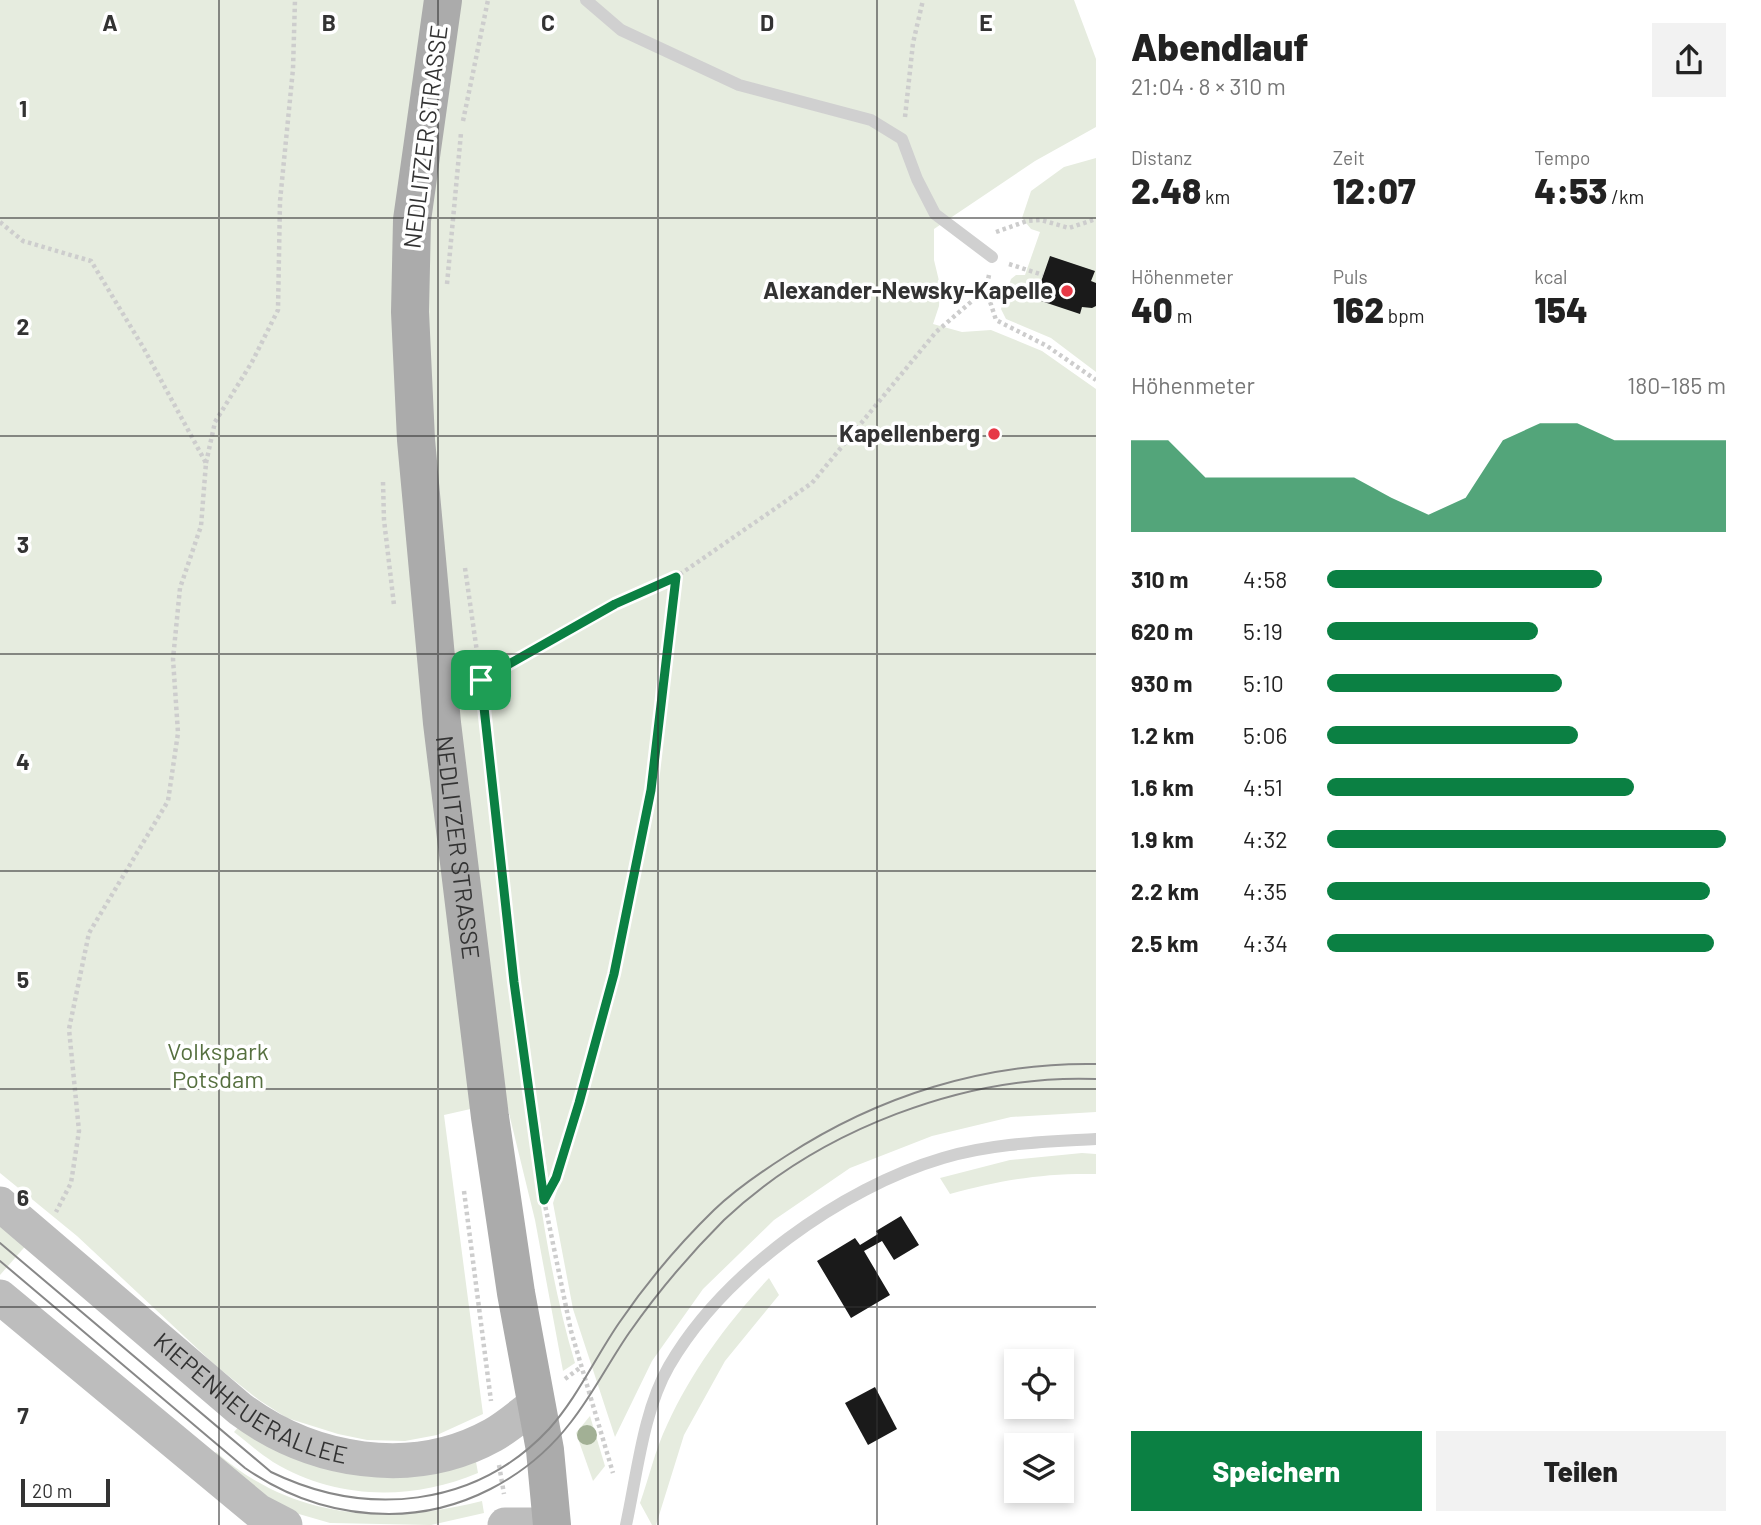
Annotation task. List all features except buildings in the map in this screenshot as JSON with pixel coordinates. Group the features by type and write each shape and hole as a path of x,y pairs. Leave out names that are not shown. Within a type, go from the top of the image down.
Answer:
{"main road":[{"name":"NEDLITZER STRASSE","path":"443,0 412,220 410,312 416,440 442,723 490,1117 514,1279 548,1471 552,1525"}],"street":[{"name":"KIEPENHEUERALLEE","path":"0,1204 240,1409 268,1429 321,1451 347,1458 375,1461 435,1456 495,1434 537,1403"},
{"path":"0,1297 258,1511 285,1525"},
{"path":"505,1525 534,1525"}],"lane":[{"path":"586,0 621,30 739,85 871,120 902,139 917,179 935,214 992,257"},
{"path":"626,1523 649,1416 668,1367 706,1315 748,1270 806,1225 879,1183 943,1158 1014,1143 1096,1139"}],"path":[{"path":"41,1239 71,1183 79,1131 69,1029 89,933 168,801 178,733 173,659 180,588 201,526 206,463 215,422 253,362 278,310 280,201 293,69 295,0"},
{"path":"446,294 462,125 488,0"},
{"path":"902,139 912,43 923,0"},
{"path":"996,232 1027,221 1041,220 1069,228 1096,219"},
{"path":"0,222 23,241 91,261 206,463"},
{"path":"992,257 1043,275"},
{"path":"442,723 481,680 615,604 676,577 812,483 936,332 986,289 996,320 1046,346 1096,380"},
{"path":"463,558 481,680 514,982 544,1200 571,1331 626,1523"},
{"path":"544,1200 556,1178 614,974 651,790 676,577"}],"green space":[{"name":"Volkspark Potsdam","path":"0,0 1074,0 1096,59 1096,127 1035,161 934,229 934,260 940,285 939,306 933,324 962,332 991,330 1042,351 1096,389 1096,1112 1011,1117 932,1136 850,1168 774,1220 703,1289 652,1361 615,1437 573,1309 553,1203 589,1091 580,1091 549,1183 536,1095 525,1097 551,1265 575,1363 563,1371 535,1220 506,1101 444,1115 483,1414 437,1435 405,1441 367,1440 338,1434 287,1418 259,1400 216,1366 77,1236 0,1173"},
{"path":"1096,158 1096,372 1051,338 1006,319 1001,309 1011,279 1016,275 1025,275 1040,232 1031,229 1022,218 1031,191 1064,167"},
{"path":"1096,1154 1096,1174 1022,1178 950,1194 940,1178 1010,1160"},
{"path":"0,1219 29,1242 0,1275"},
{"path":"769,1278 779,1295 725,1361 684,1435 656,1525 652,1525 640,1503 667,1425 712,1347"},
{"path":"590,1416 605,1466 593,1481 576,1433"},
{"path":"243,1422 253,1431 475,1456 478,1473 453,1482 400,1492 348,1490 297,1475 273,1462 234,1432"},
{"path":"216,1452 246,1475 277,1492 309,1504 376,1514 446,1509 482,1501 484,1513 431,1525 330,1523 292,1512 209,1460"}],"tram line":[{"path":"0,1243 271,1472 307,1487 344,1496 381,1499 418,1497 454,1489 488,1476 520,1455 549,1429 586,1378 610,1336 676,1250 722,1202 786,1156 858,1116 934,1087 973,1076 1014,1069 1096,1064"},
{"path":"0,1261 261,1479 295,1496 331,1507 369,1513 415,1512 466,1500 490,1489 513,1476 554,1442 587,1400 629,1333 686,1261 724,1220 762,1188 804,1159 897,1114 946,1098 996,1086 1046,1080 1096,1079"}],"place":[{"name":"Alexander-Newsky-Kapelle","path":"1067,291"},
{"name":"Kapellenberg","path":"994,434"}],"route":[{"path":"676,577 651,790 614,974 556,1178 544,1200 514,982 481,680 615,604 676,577"}]}
